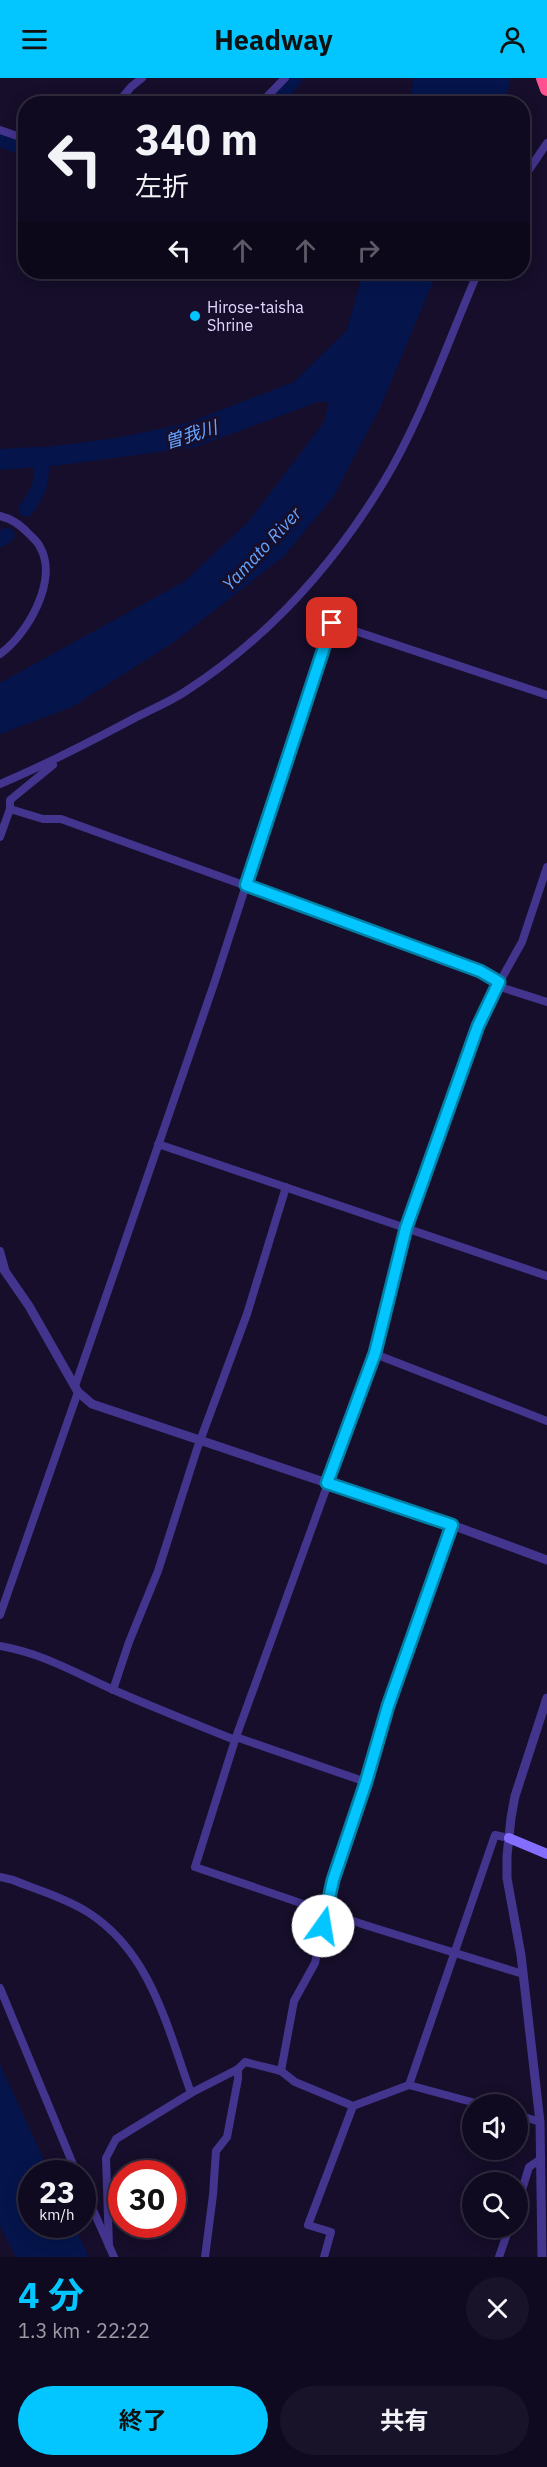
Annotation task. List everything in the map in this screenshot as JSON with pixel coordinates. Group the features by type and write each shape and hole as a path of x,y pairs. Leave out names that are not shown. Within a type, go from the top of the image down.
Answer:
{"highway":[{"path":"543,78 547,89"}],"main road":[{"path":"508,1838 547,1854"}],"street":[{"path":"124,96 142,78"},
{"path":"268,96 285,78"},
{"path":"0,130 18,137"},
{"path":"530,168 547,143"},
{"path":"0,784 74,750 183,693 241,650 291,605 342,546 384,482 415,420 475,279"},
{"path":"0,516 22,527 40,546 45,559 46,574 37,607 28,624 13,645 0,654"},
{"path":"0,1615 215,981 332,623 547,695"},
{"path":"0,837 10,809 10,800 46,769 74,750"},
{"path":"10,809 43,819 61,819 246,885 480,971 498,984 547,1002"},
{"path":"523,1974 365,1925 195,1867 236,1738 375,1353 406,1228 477,1029 498,984 522,942 547,867"},
{"path":"158,1144 547,1275"},
{"path":"113,1690 129,1642 158,1571 247,1314 285,1187"},
{"path":"0,1251 2,1267 76,1389 99,1408 202,1440 452,1525 547,1560"},
{"path":"375,1353 547,1421"},
{"path":"281,2071 294,2001 315,1963 333,1880 366,1782 388,1706 452,1525"},
{"path":"0,1646 24,1650 81,1673 113,1690 236,1738 366,1782"},
{"path":"542,2257 540,2122 523,1974 507,1878 508,1838 515,1796 547,1698"},
{"path":"409,2085 495,1835 508,1838"},
{"path":"0,1877 13,1880 88,1912 117,1934 149,1979 191,2093"},
{"path":"0,1988 72,2160"},
{"path":"109,2246 106,2158 116,2139 191,2093 238,2069 245,2062 281,2071 295,2082 353,2106 409,2085 462,2099"},
{"path":"205,2257 216,2151 226,2137 238,2069"},
{"path":"324,2257 331,2232 308,2225 353,2106"},
{"path":"528,2118 540,2122"},
{"path":"528,2174 530,2168 542,2159"},
{"path":"96,2217 114,2257"},
{"path":"499,2257 506,2238"}],"water":[{"path":"413,78 509,78 506,96 412,96"},
{"path":"361,279 434,279 380,408 333,497 284,556 174,642 72,707 0,734 0,683 185,581 248,522 324,422 329,402 318,402 196,447 61,465 0,470 0,449 55,446 117,438 187,423 294,382 347,330"},
{"path":"0,2064 44,2160 18,2160 18,2238 80,2238 89,2257 16,2257 0,2226"}],"waterway":[{"path":"280,96 295,78"},
{"path":"0,139 18,146"},
{"path":"26,509 40,485 42,457"},
{"path":"0,540 7,535"}],"place":[{"name":"Hirose-taisha Shrine","path":"195,316"}],"route":[{"path":"323,1926 333,1880 366,1782 388,1706 452,1525 327,1483 375,1353 406,1228 466,1057 484,1010 499,982 480,971 246,885 332,623"}],"water label":[{"name":"曽我川","path":"191,435"},
{"name":"Yamato River","path":"262,549"}]}
